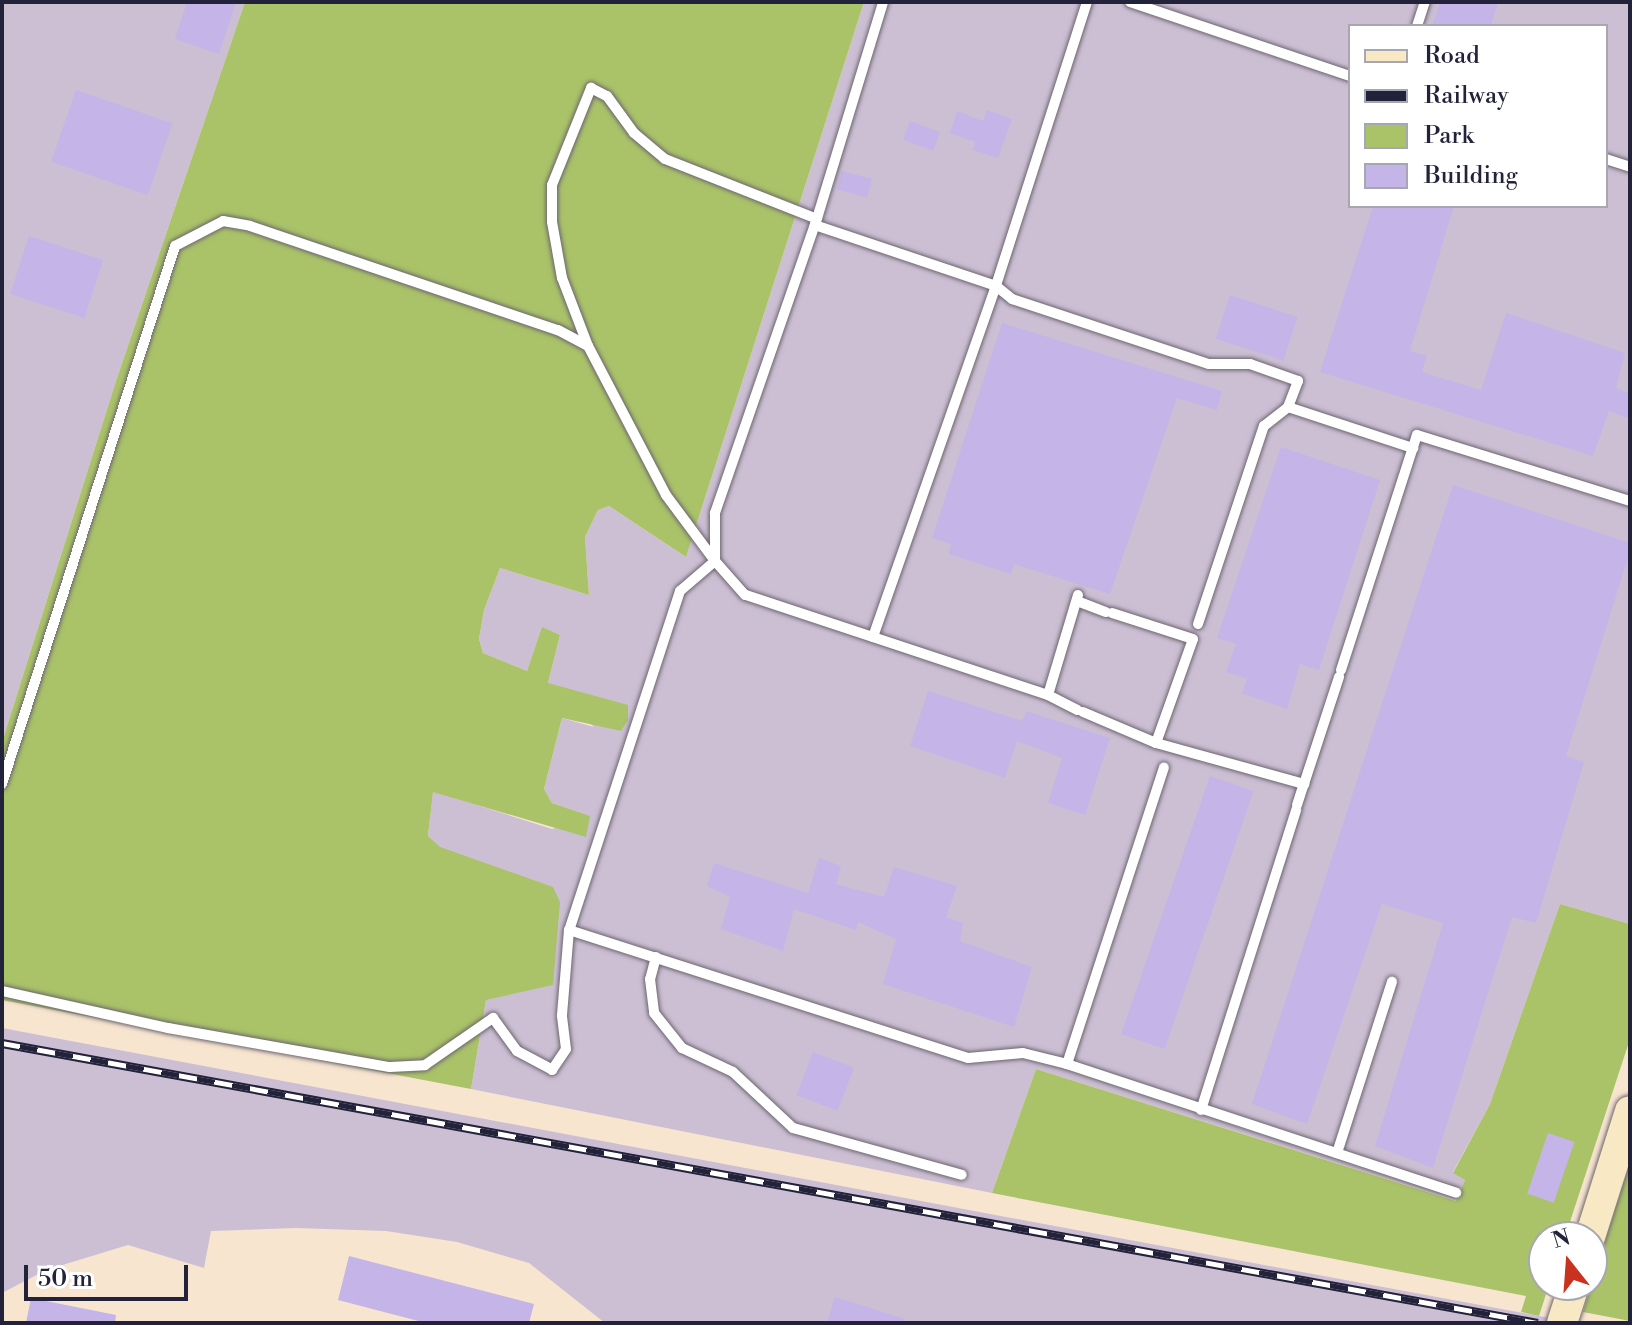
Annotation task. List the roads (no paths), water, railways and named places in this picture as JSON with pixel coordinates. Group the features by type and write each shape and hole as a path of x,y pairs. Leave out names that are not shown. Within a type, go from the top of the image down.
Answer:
{"main road":[{"path":"1595,1221 1630,1111"},
{"path":"1562,1323 1569,1301"}],"lane":[{"path":"2,991 168,1028 390,1067 425,1065 493,1018 517,1051 552,1070 566,1049 562,1015 569,930 680,591 715,561 715,513 816,222 883,2"},
{"path":"873,637 996,286 1087,2"},
{"path":"1130,2 1348,75"},
{"path":"1418,24 1425,2"},
{"path":"1156,743 1264,426 1288,407 1298,381 1250,364 1209,364 1012,299 996,286 816,222 665,159 634,133 607,96 591,88 552,185 552,209 562,278 588,346 666,495 715,561 745,595 1048,695 1156,743 1304,784"},
{"path":"1608,160 1630,167"},
{"path":"2,784 175,246 223,221 250,226 558,330 588,346"},
{"path":"1288,407 1413,448"},
{"path":"1201,1110 1417,435 1630,501"},
{"path":"1048,695 1077,598 1109,612 1195,631"},
{"path":"1067,1064 1171,748"},
{"path":"569,930 968,1058 1023,1053 1067,1064 1456,1193"},
{"path":"656,957 650,979 654,1013 682,1048 733,1072 793,1128 962,1175"},
{"path":"1337,1153 1392,982"}],"railway":[{"path":"2,1043 1538,1323"}]}
